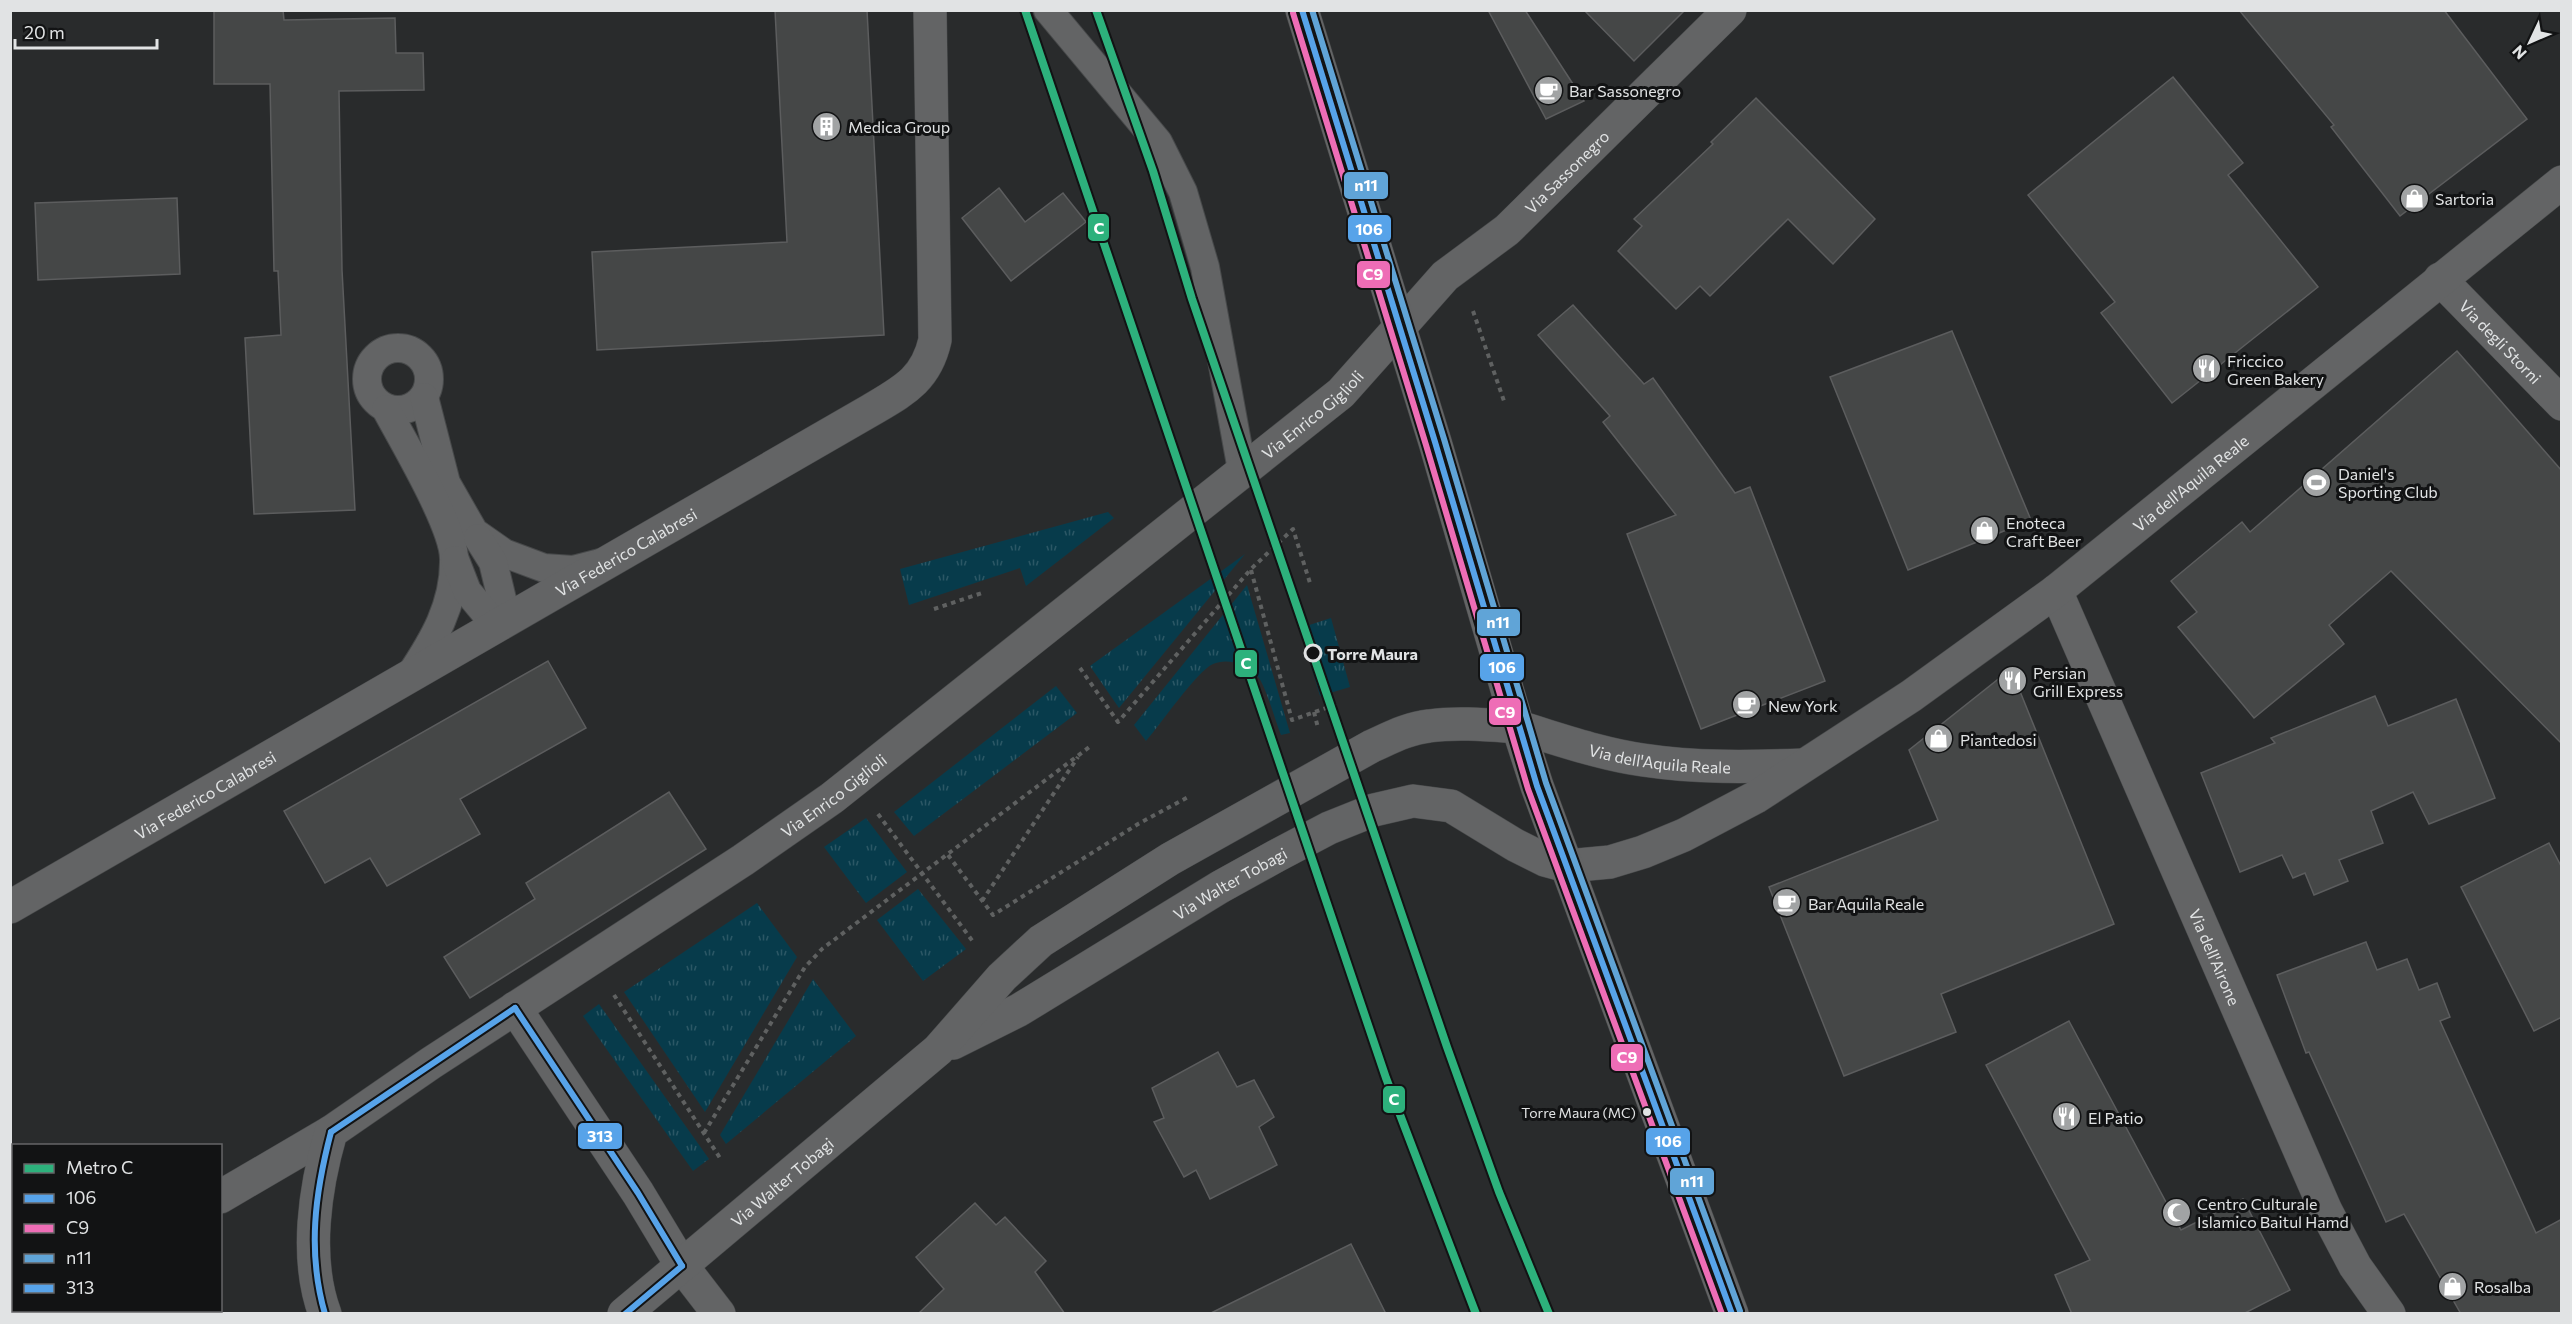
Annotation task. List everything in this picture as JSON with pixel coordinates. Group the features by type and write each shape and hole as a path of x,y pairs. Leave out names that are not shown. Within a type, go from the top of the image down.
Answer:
{"street":[{"name":"Via Federico Calabresi","path":"10,907 896,395 916,380 929,361 934,340 930,10"},
{"path":"1302,10 1435,442 1518,727 1732,1314"},
{"name":"Via Sassonegro","path":"1399,328 1445,276 1507,230 1730,10"},
{"name":"Via dell'Aquila Reale","path":"1567,866 1610,862 1643,852 1684,835 1756,797 1911,696 2056,591 2562,182"},
{"name":"Via degli Storni","path":"2440,279 2562,404"},
{"name":"Via Enrico Giglioli","path":"222,1196 332,1132 430,1063 734,866 832,798 1341,393 1399,328"},
{"name":"Via dell'Airone","path":"2056,591 2326,1211 2355,1266 2389,1314"},
{"name":"Via Walter Tobagi","path":"624,1314 938,1050 1002,977 1041,941 1170,859 1363,751 1396,736 1428,726 1483,724 1518,727"},
{"name":"Via dell'Aquila Reale","path":"1518,727 1611,754 1641,760 1690,766 1804,765"},
{"name":"Via Walter Tobagi","path":"938,1050 1019,1010 1210,893 1267,861 1329,828 1374,810 1413,801 1451,806 1515,845 1545,860 1567,866"},
{"path":"515,1008 638,1193 682,1266 719,1314"},
{"path":"325,1314 319,1291 314,1229 319,1182 332,1132"}],"lane":[{"path":"1048,10 1158,142 1176,176 1197,237 1204,267 1242,470"},
{"path":"386,409 406,409 416,405 424,397 428,387 426,366 412,352 393,348 375,357 369,365 367,375 370,394 386,409 434,502 467,591 502,623"},
{"path":"424,397 446,483 493,562 502,623"},
{"path":"474,532 504,553 544,568 564,570 588,568 613,559"},
{"path":"409,678 440,627 449,601 454,558"}],"path":[{"path":"1473,311 1504,401"},
{"path":"1080,668 1118,722 1251,569 1293,529 1310,583"},
{"path":"1251,569 1292,720 1341,703"},
{"path":"934,609 982,593"},
{"path":"704,1133 805,967 822,950 1092,745"},
{"path":"982,901 1081,753"},
{"path":"875,810 974,943"},
{"path":"948,855 993,915 1138,824"},
{"path":"613,994 720,1158"}],"green space":[{"path":"1108,512 1114,518 1026,586 1020,568 909,605 900,569"},
{"path":"1245,554 1119,708 1090,666"},
{"path":"1247,585 1290,733 1281,735 1265,690 1255,673 1244,666 1225,661 1213,664 1198,677 1146,741 1134,725"},
{"path":"1331,618 1350,687 1320,696 1300,628"},
{"path":"1056,686 1077,713 914,836 894,812"},
{"path":"866,818 907,872 866,903 824,847"},
{"path":"918,889 966,949 923,981 877,920"},
{"path":"757,903 797,957 705,1112 624,992"},
{"path":"813,979 856,1036 726,1144 720,1135"},
{"path":"599,1004 709,1159 693,1171 583,1016"}],"building":[{"path":"214,10 283,10 284,20 395,18 396,53 423,53 424,90 339,91 342,270 355,510 254,514 245,338 281,335 278,271 274,271 270,84 214,84"},
{"name":"Medica Group","path":"775,10 867,10 884,335 597,350 592,252 787,242"},
{"path":"1488,10 1525,10 1584,101 1546,119"},
{"path":"1584,10 1685,10 1634,61"},
{"path":"2239,10 2444,10 2527,119 2400,216 2331,127 2334,125"},
{"path":"2173,77 2243,163 2228,175 2318,287 2172,403 2101,313 2115,302 2028,195"},
{"path":"1756,98 1875,219 1833,264 1788,219 1710,296 1700,286 1676,309 1618,251 1642,226 1634,219 1713,144 1711,142"},
{"path":"999,188 1025,222 1063,193 1086,222 1011,281 962,218"},
{"path":"177,198 180,274 38,280 35,203"},
{"path":"1573,305 1644,384 1653,378 1735,493 1750,487 1825,681 1701,729 1627,534 1676,515 1603,422 1610,416 1538,335"},
{"path":"1952,331 2031,520 1908,570 1830,377"},
{"path":"2457,351 2562,471 2562,744 2391,571 2329,625 2344,644 2254,718 2178,627 2197,612 2171,581 2242,522 2250,532"},
{"path":"548,661 586,728 460,799 480,834 387,886 370,858 325,883 284,811"},
{"path":"2011,669 2114,924 1941,994 1956,1032 1844,1076 1769,887 1938,820 1909,750"},
{"path":"2375,696 2388,726 2456,699 2495,798 2429,824 2413,792 2371,811 2383,843 2339,860 2348,881 2314,895 2305,873 2293,878 2282,855 2240,872 2201,773 2275,743 2271,738"},
{"path":"669,792 706,849 470,998 444,957 535,899 526,883"},
{"path":"2549,843 2562,868 2562,1017 2534,1031 2461,887"},
{"path":"2366,942 2377,970 2407,959 2419,990 2437,983 2450,1017 2440,1021 2536,1233 2562,1219 2562,1314 2461,1314 2404,1214 2386,1222 2309,1052 2306,1053 2277,975"},
{"path":"2069,1021 2181,1230 2243,1199 2290,1290 2243,1314 2072,1314 2055,1275 2090,1260 1986,1065"},
{"path":"1218,1052 1237,1087 1254,1080 1274,1117 1259,1127 1277,1165 1210,1199 1196,1170 1184,1177 1154,1122 1164,1118 1152,1088"},
{"path":"975,1203 996,1225 1005,1217 1046,1261 1035,1272 1065,1314 918,1314 944,1289 916,1257"},
{"path":"1351,1244 1386,1314 1209,1314"}],"metro line":[{"name":"C","path":"1025,10 1386,1078 1476,1314"},
{"name":"C","path":"1096,10 1153,171 1192,299 1447,1047 1499,1192 1549,1314"}],"transit line":[{"name":"106","path":"1302,10 1435,442 1537,786 1732,1314"},
{"name":"n11","path":"1312,10 1444,439 1546,783 1740,1311"},
{"name":"C9","path":"1293,13 1426,445 1528,789 1722,1314"},
{"name":"313","path":"515,1008 638,1193 682,1266"},
{"name":"313","path":"331,1132 515,1008"},
{"name":"313","path":"325,1314 316,1268 315,1223 321,1177 331,1132"},
{"name":"313","path":"625,1314 682,1266"}],"place":[{"name":"Bar Sassonegro","path":"1548,90"},
{"name":"Medica Group","path":"827,126"},
{"name":"Sartoria","path":"2414,198"},
{"name":"Friccico Green Bakery","path":"2206,369"},
{"name":"Daniel's Sporting Club","path":"2317,482"},
{"name":"Enoteca Craft Beer","path":"1985,531"},
{"name":"Torre Maura","path":"1313,653"},
{"name":"Persian Grill Express","path":"2012,681"},
{"name":"New York","path":"1747,705"},
{"name":"Piantedosi","path":"1939,739"},
{"name":"Bar Aquila Reale","path":"1787,903"},
{"name":"Torre Maura (MC)","path":"1647,1112"},
{"name":"El Patio","path":"2067,1117"},
{"name":"Centro Culturale Islamico Baitul Hamd","path":"2176,1212"},
{"name":"Rosalba","path":"2453,1286"}]}
